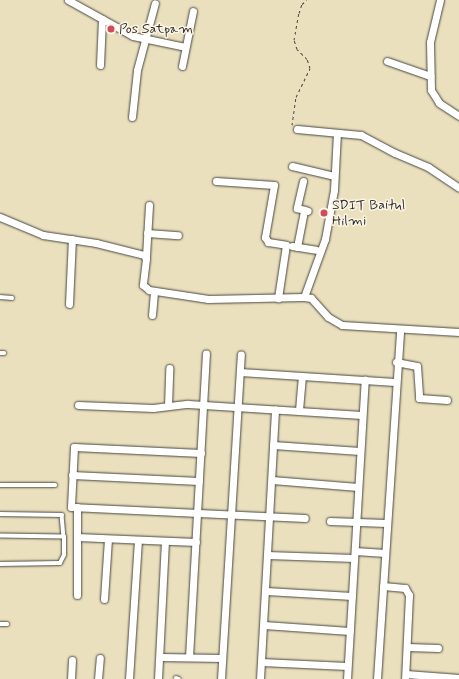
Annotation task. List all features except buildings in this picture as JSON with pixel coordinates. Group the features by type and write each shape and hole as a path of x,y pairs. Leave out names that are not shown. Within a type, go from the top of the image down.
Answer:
{"street":[{"path":"68,0 130,35 147,40 185,47"},
{"path":"440,0 430,42 430,76 432,95 439,103 459,116"},
{"path":"132,117 137,70 147,40 155,3"},
{"path":"182,66 193,11"},
{"path":"100,65 102,19"},
{"path":"101,38 110,24"},
{"path":"387,61 430,76"},
{"path":"297,129 361,135 395,153 428,167 459,188"},
{"path":"304,297 325,239 334,176 337,133"},
{"path":"292,166 334,176"},
{"path":"216,181 274,185 265,237 268,242 316,250"},
{"path":"297,247 306,210 297,208 303,181"},
{"path":"149,205 143,285 146,289 208,299 304,297 311,298 328,317 342,325 400,330 459,332"},
{"path":"0,217 33,232 72,239 146,256"},
{"path":"148,234 178,235"},
{"path":"69,304 72,239"},
{"path":"278,298 286,245"},
{"path":"152,314 154,291"},
{"path":"377,679 396,362 400,330"},
{"path":"189,657 206,353"},
{"path":"221,679 241,355"},
{"path":"396,362 417,366 419,398 447,400"},
{"path":"168,406 169,368"},
{"path":"240,372 395,382"},
{"path":"299,410 302,376"},
{"path":"347,679 365,380"},
{"path":"78,405 153,408 204,405 362,415"},
{"path":"260,679 275,409"},
{"path":"273,445 360,451"},
{"path":"201,453 76,447 72,450 71,507 305,518"},
{"path":"72,475 199,481"},
{"path":"272,480 358,487"},
{"path":"77,507 77,595"},
{"path":"330,521 386,523"},
{"path":"77,537 165,542 196,542"},
{"path":"104,599 108,539"},
{"path":"130,679 138,540"},
{"path":"158,679 165,542"},
{"path":"267,555 385,553"},
{"path":"383,586 408,590 406,677 459,678"},
{"path":"266,591 352,596"},
{"path":"264,625 350,631"},
{"path":"407,647 438,648"},
{"path":"160,656 222,658"},
{"path":"98,679 100,658"},
{"path":"71,679 72,660"},
{"path":"261,662 347,666"}],"lane":[{"path":"0,297 12,298"},
{"path":"0,485 55,485"},
{"path":"0,514 62,515 64,537 64,555 60,563 0,564"},
{"path":"0,536 64,537"},
{"path":"0,624 7,624"}],"path":[{"path":"297,129 292,124 294,107 310,68 309,63 297,49 294,40 299,13 302,4 307,0"}],"place":[{"name":"Pos Satpam","path":"111,29"},
{"name":"SDIT Baitul Hilmi","path":"324,213"}]}
